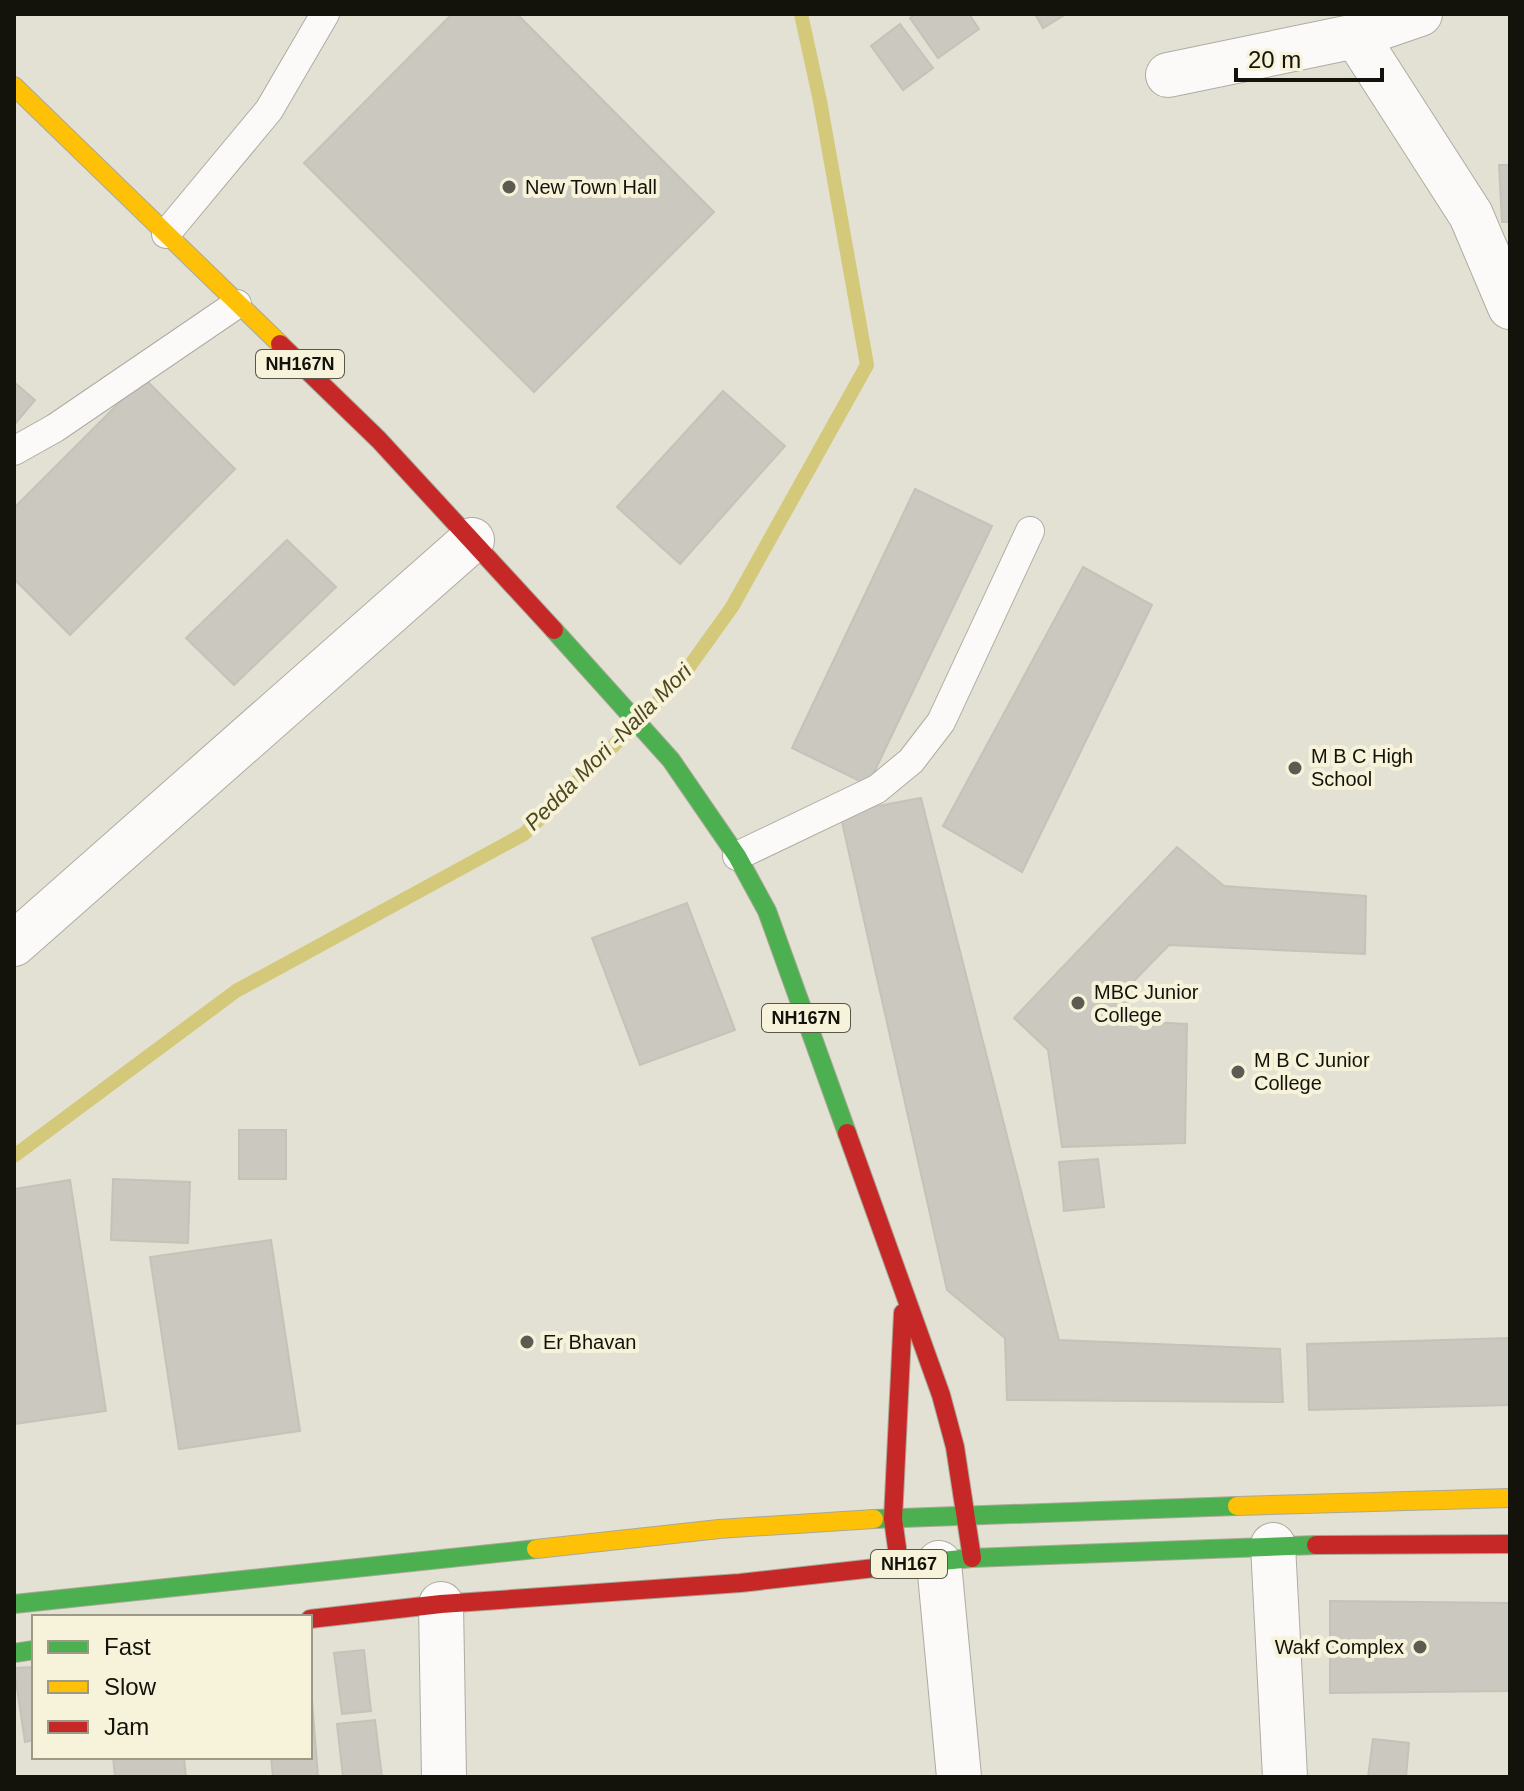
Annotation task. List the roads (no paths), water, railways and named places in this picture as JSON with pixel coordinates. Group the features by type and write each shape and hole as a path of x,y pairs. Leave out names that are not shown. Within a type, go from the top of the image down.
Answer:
{"highway":[{"name":"NH167N","path":"14,86 379,440 671,760 737,856 767,911 941,1395 955,1447 966,1514 937,1562 893,1519 904,1295"},
{"name":"NH167","path":"14,1604 719,1529 966,1514 1510,1498"},
{"name":"NH167","path":"312,1619 441,1604 740,1583 937,1562 1273,1545 1510,1544"}],"street":[{"path":"1168,75 1356,36 1420,14"},
{"path":"1356,36 1471,215 1510,307"},
{"path":"14,944 472,540"},
{"path":"1273,1545 1285,1777"},
{"path":"937,1562 959,1777"},
{"path":"441,1604 444,1777"}],"lane":[{"path":"166,234 269,110 325,14"},
{"path":"14,451 55,428 237,304"},
{"path":"737,856 877,789 911,761 941,722 1030,531"}],"waterway":[{"name":"Pedda Mori -Nalla Mori","path":"14,1156 236,991 524,834 679,681 732,607 867,365 820,101 801,14"}],"place":[{"name":"New Town Hall","path":"509,187"},
{"name":"M B C High School","path":"1295,768"},
{"name":"MBC Junior College","path":"1078,1003"},
{"name":"M B C Junior College","path":"1238,1072"},
{"name":"Er Bhavan","path":"527,1342"},
{"name":"Wakf Complex","path":"1420,1647"}]}
